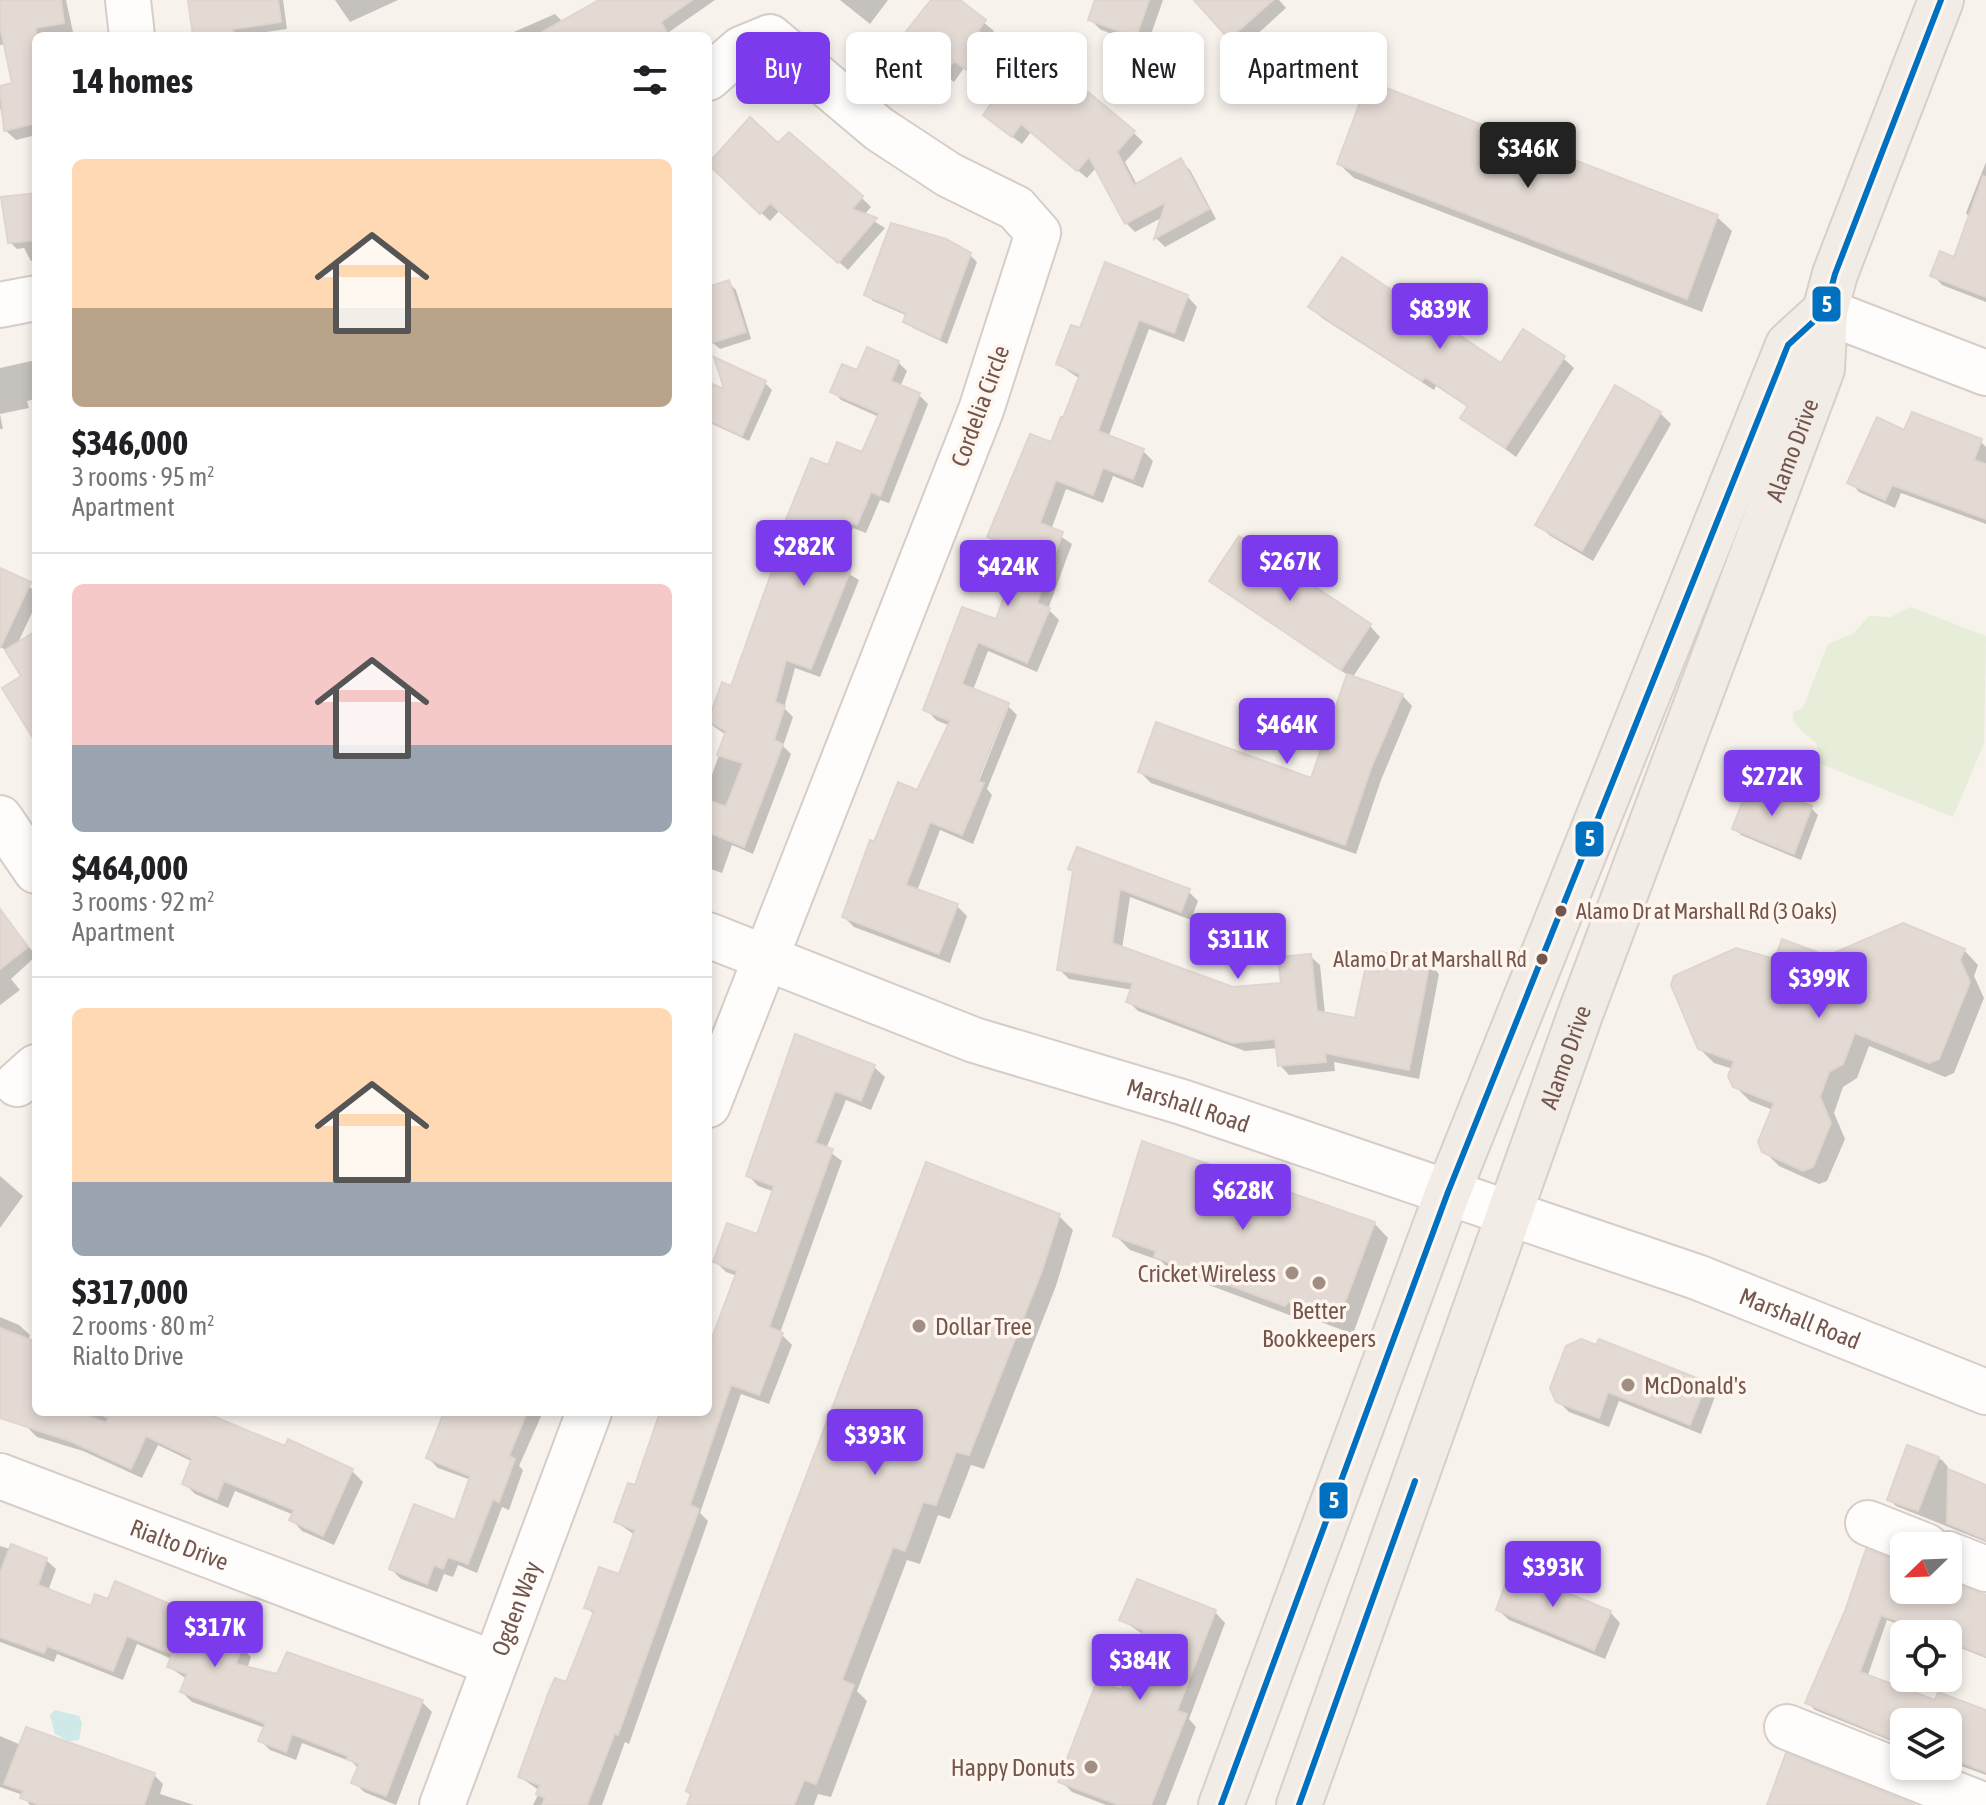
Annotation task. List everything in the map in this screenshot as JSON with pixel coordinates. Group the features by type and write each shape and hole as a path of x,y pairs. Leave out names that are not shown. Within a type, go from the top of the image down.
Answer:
{"main road":[{"name":"Alamo Drive","path":"1299,1805 1581,1012 1822,369 1825,311 1835,274 1941,0"},
{"name":"Alamo Drive","path":"1221,1805 1448,1192 1788,345 1825,311"}],"street":[{"path":"128,0 132,32"},
{"name":"Cordelia Circle","path":"712,74 741,49 770,37 879,129 949,175 1016,208 1038,233 981,410 765,958"},
{"path":"0,305 32,299"},
{"path":"1825,311 1986,373"},
{"path":"0,818 32,865"},
{"name":"Marshall Road","path":"712,937 974,1040 1182,1102 1697,1277 1986,1392"},
{"path":"712,1095 765,958"},
{"name":"Ogden Way","path":"442,1805 587,1416"},
{"name":"Rialto Drive","path":"0,1476 493,1663"},
{"path":"1868,1523 1891,1532"},
{"path":"1962,1560 1986,1569"},
{"path":"1787,1727 1983,1805"}],"green space":[{"path":"1910,607 1986,636 1984,743 1953,817 1816,762 1817,744 1793,718 1793,712 1803,708 1828,644 1854,633 1869,616 1891,617"}],"water":[{"path":"55,1710 79,1716 82,1723 79,1740 68,1741 55,1734 50,1715"}],"building":[{"path":"0,0 61,0 64,23 36,28 36,32 32,32 32,124 4,131 0,86 12,83 0,26"},
{"path":"188,0 278,0 281,22 233,29 233,32 192,32"},
{"path":"599,0 692,0 661,22 667,32 542,32"},
{"path":"931,0 960,0 986,20 979,32 967,32 967,70 954,61 951,65 951,32 906,32"},
{"path":"1095,0 1149,0 1138,32 1122,32 1088,20"},
{"path":"1194,0 1273,0 1237,32 1223,32"},
{"path":"1387,88 1718,215 1687,299 1337,164 1359,104 1387,104"},
{"path":"1088,92 1135,131 1117,152 1134,185 1181,158 1209,209 1154,239 1166,202 1125,224 1089,157 1077,171 1021,124 1012,137 983,115 991,104 1087,104"},
{"path":"750,117 778,143 789,132 863,196 852,209 877,218 838,263 770,203 760,214 712,168 712,160"},
{"path":"1983,176 1986,177 1986,297 1930,276 1940,251 1954,257"},
{"path":"32,193 32,240 8,243 1,197"},
{"path":"891,223 946,239 971,253 940,339 903,322 906,313 864,295"},
{"path":"1342,257 1501,363 1523,329 1565,356 1505,448 1460,418 1468,406 1425,377 1422,381 1308,307"},
{"path":"1105,262 1188,295 1174,333 1139,320 1098,431 1144,449 1133,479 1103,468 1093,495 1056,480 1040,523 1063,532 1037,603 1050,608 1027,663 978,642 962,684 1009,703 977,781 984,783 962,835 930,822 906,885 958,904 939,954 842,917 870,840 874,842 898,782 917,790 950,721 923,710 962,607 996,619 1008,586 994,580 1008,545 987,537 1030,434 1051,442 1063,418 1080,374 1056,364 1071,325 1080,328"},
{"path":"729,280 746,332 712,343 712,286"},
{"path":"867,347 899,361 891,381 920,393 880,496 871,492 857,525 844,520 830,562 851,569 811,669 786,660 775,702 785,706 774,740 783,744 744,847 712,834 712,802 726,807 743,763 717,755 726,731 712,723 712,710 722,682 731,686 772,571 766,569 811,458 828,465 837,442 862,452 879,413 830,392 842,364 857,370"},
{"path":"714,357 766,381 742,436 712,422 712,384 724,389"},
{"path":"1615,385 1661,412 1582,551 1535,525"},
{"path":"1912,412 1982,439 1974,460 1986,464 1986,519 1892,485 1885,500 1847,483 1877,417 1904,430"},
{"path":"1239,536 1371,624 1341,670 1209,581"},
{"path":"0,568 31,582 0,648"},
{"path":"32,633 32,737 2,688 21,676 5,650"},
{"path":"1347,674 1403,694 1371,768 1345,845 1138,772 1156,722 1311,778"},
{"path":"1750,782 1812,806 1794,854 1732,829"},
{"path":"1077,847 1190,889 1181,912 1120,889 1112,943 1233,987 1281,983 1278,957 1311,954 1317,1011 1355,1018 1365,970 1378,972 1381,952 1430,962 1409,1070 1325,1053 1326,1062 1278,1066 1275,1039 1233,1043 1126,1002 1133,983 1057,970 1073,871 1068,869"},
{"path":"0,909 28,947 0,969"},
{"path":"1903,923 1965,949 1960,960 1970,982 1939,1059 1929,1063 1855,1033 1843,1064 1829,1072 1820,1097 1831,1123 1813,1167 1803,1171 1762,1152 1758,1142 1774,1103 1733,1087 1728,1076 1734,1061 1698,1049 1671,985 1674,976 1736,948 1775,959 1782,939 1827,956"},
{"path":"795,1034 875,1065 861,1101 835,1091 815,1143 833,1149 769,1327 783,1333 759,1395 731,1385 690,1505 699,1509 618,1735 615,1733 587,1805 542,1805 545,1798 536,1794 540,1785 518,1777 555,1678 566,1682 594,1611 584,1608 599,1567 619,1574 635,1530 614,1522 628,1483 635,1485 659,1416 712,1416 712,1337 737,1271 713,1262 727,1223 757,1234 774,1186 746,1176"},
{"path":"1142,1141 1375,1222 1338,1321 1288,1302 1285,1306 1154,1257 1156,1251 1113,1236"},
{"path":"926,1162 1060,1214 1042,1271 969,1455 956,1452 936,1505 923,1502 905,1551 893,1547 842,1680 854,1685 816,1784 804,1780 794,1805 687,1805 691,1794 686,1791"},
{"path":"0,1328 32,1340 32,1416 88,1416 106,1423 109,1418 105,1416 213,1416 285,1446 288,1439 353,1469 323,1536 289,1520 294,1510 224,1481 217,1499 182,1484 192,1458 146,1436 131,1469 70,1441 0,1418"},
{"name":"McDonald's","path":"1581,1339 1596,1345 1599,1339 1707,1382 1690,1425 1608,1392 1599,1418 1556,1402 1550,1388 1566,1346"},
{"path":"442,1416 525,1416 509,1456 515,1459 499,1502 493,1499 468,1564 448,1557 443,1569 434,1565 427,1584 389,1569 414,1504 455,1520 470,1476 426,1458"},
{"path":"1907,1445 1939,1457 1918,1511 1887,1500"},
{"path":"1948,1469 1986,1485 1986,1540 1947,1523"},
{"path":"11,1544 47,1558 38,1585 91,1606 95,1594 108,1599 115,1581 213,1622 209,1634 242,1645 236,1664 277,1674 287,1652 423,1700 386,1796 351,1783 359,1764 347,1759 348,1756 292,1734 286,1752 258,1741 265,1724 262,1722 180,1692 187,1674 167,1667 172,1654 127,1636 113,1671 47,1646 44,1653 0,1637 0,1573"},
{"path":"1866,1549 1890,1558 1890,1604 1962,1604 1962,1586 1986,1595 1986,1656 1962,1647 1962,1620 1895,1620 1881,1615 1860,1672 1890,1683 1890,1692 1914,1692 1935,1700 1938,1692 1986,1710 1986,1772 1962,1763 1962,1708 1890,1708 1890,1738 1805,1703 1845,1611"},
{"path":"1510,1571 1524,1577 1526,1572 1553,1582 1551,1586 1611,1611 1594,1650 1496,1610"},
{"path":"1137,1579 1216,1610 1177,1711 1187,1714 1151,1805 1119,1805 1058,1782 1097,1681 1122,1690 1143,1630 1119,1620"},
{"path":"26,1727 155,1773 144,1805 40,1805 20,1798 23,1791 4,1784"},
{"path":"1786,1753 1915,1805 1767,1805"}],"transit line":[{"name":"5","path":"1221,1805 1448,1192 1788,345 1825,311 1835,274 1941,0"},
{"name":"5","path":"1299,1805 1415,1481"}],"place":[{"name":"Alamo Dr at Marshall Rd (3 Oaks)","path":"1561,911"},
{"name":"Alamo Dr at Marshall Rd","path":"1542,959"},
{"name":"Cricket Wireless","path":"1292,1273"},
{"name":"Better Bookkeepers","path":"1319,1283"},
{"name":"Dollar Tree","path":"919,1326"},
{"name":"McDonald's","path":"1628,1385"},
{"name":"Happy Donuts","path":"1091,1767"}]}
